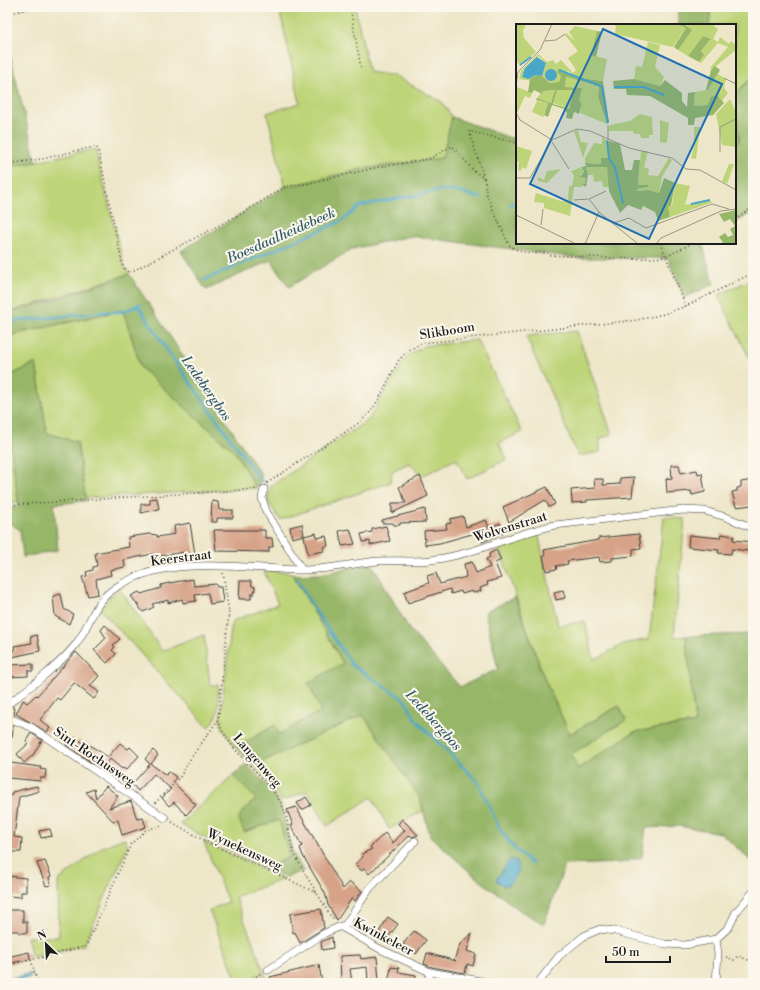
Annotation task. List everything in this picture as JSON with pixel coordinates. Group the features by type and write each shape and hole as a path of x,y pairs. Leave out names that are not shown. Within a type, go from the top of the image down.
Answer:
{"main road":[{"name":"Keerstraat","path":"7,706 7,734"}],"street":[{"path":"264,489 262,498 266,511 302,570"},
{"name":"Wolvenstraat","path":"319,569 379,561 432,560 489,546 536,529 554,525 683,510 705,511 726,517 753,528"},
{"name":"Keerstraat","path":"7,706 72,649 92,614 111,591 131,580 145,575 184,567 222,565 302,570 319,569"},
{"name":"Sint-Rochusweg","path":"8,718 30,727 168,820"},
{"name":"Kwinkeleer","path":"415,841 370,888 343,928 380,949 430,972 492,983"},
{"path":"538,983 559,956 584,936 600,929 615,931 665,944 685,945 716,939 725,931 736,912 753,892"},
{"name":"Kwinkeleer","path":"268,970 325,933 341,926"},
{"path":"716,939 718,954 716,983"},
{"path":"428,983 430,972"}],"path":[{"path":"7,14 36,7"},
{"path":"350,7 361,68"},
{"path":"516,142 469,131 484,178 487,196 509,245 516,250 528,253 548,253 549,255 606,259 666,257 690,244"},
{"path":"7,164 42,159 96,147 98,149 123,267 129,274 246,211 286,186 305,184 379,167 429,159 452,146 475,172 484,178"},
{"path":"736,219 753,207"},
{"path":"661,244 686,306"},
{"name":"Slikboom","path":"264,489 267,482 356,425 368,415 379,399 398,361 407,351 422,343 637,320 664,314 686,306 753,274"},
{"path":"7,505 264,489"},
{"path":"150,808 180,777 190,758 218,720 229,612 222,565"},
{"name":"Langenweg","path":"218,720 221,730 235,749 269,786 281,802 294,850 329,914 341,926"},
{"path":"7,966 86,946 131,844 146,830 168,820"},
{"name":"Wynekensweg","path":"168,820 201,839 319,894"},
{"path":"734,960 738,956 753,962"},
{"path":"31,960 38,983"},
{"path":"246,983 268,970"}],"green space":[{"path":"279,7 355,7 369,72 395,76 442,102 452,117 443,158 363,169 285,187 267,113 300,103"},
{"path":"677,7 711,7 709,24 679,24"},
{"path":"711,7 753,7 753,76 736,93 736,24 709,24"},
{"path":"7,42 36,162 7,167"},
{"path":"753,76 753,212 736,222 736,142 739,141 736,93"},
{"path":"736,106 739,141 736,142"},
{"path":"452,117 510,138 516,138 516,244 702,244 714,284 684,298 668,258 580,258 411,236 352,249 289,287 271,260 206,290 181,251 285,187 363,169 442,158"},
{"path":"95,149 124,265 129,274 7,313 7,167"},
{"path":"129,274 262,476 256,488 235,452 141,368 123,310 7,336 7,313 53,300"},
{"path":"753,279 753,365 718,295"},
{"path":"123,310 141,368 235,452 256,488 85,498 77,442 47,433 36,363 7,377 7,336"},
{"path":"577,331 612,435 600,438 600,452 578,456 526,336"},
{"path":"477,340 522,432 499,443 507,459 467,479 456,459 422,476 409,463 392,471 391,482 280,520 268,501 271,486 368,420 406,357 424,346"},
{"path":"36,363 47,433 77,442 86,501 54,504 58,550 23,557 20,530 7,521 7,508 19,506 7,418 7,377"},
{"path":"7,418 18,502 7,503"},
{"path":"664,517 685,519 674,637 686,636 695,723 634,732 577,769 571,754 626,720 619,706 570,734 546,683 499,548 538,533 558,626 585,621 594,660 623,644 649,639"},
{"path":"372,564 409,629 460,687 498,669 485,612 515,597 546,683 570,734 619,706 626,720 571,754 578,769 634,732 695,723 686,636 753,634 753,863 721,833 679,826 646,828 642,857 620,863 565,865 544,924 521,911 478,879 430,836 420,798 363,715 253,766 236,748 275,725 279,734 321,711 308,683 343,663 293,575 319,574"},
{"path":"264,571 285,572 293,575 343,663 321,711 279,734 275,725 236,748 223,729 220,720 232,621 278,604"},
{"path":"120,589 162,651 204,635 210,685 218,685 217,714 212,724 208,727 100,609 110,597"},
{"path":"363,715 420,798 423,811 389,829 372,797 327,826 307,791 282,801 268,781 253,766"},
{"path":"246,764 268,786 280,803 292,850 303,871 286,877 267,868 289,857 279,820 244,832 239,819 241,813 256,799 233,776"},
{"path":"233,776 256,799 246,808 244,832 280,820 289,857 267,868 180,824"},
{"path":"124,838 128,845 84,945 32,957 27,937 59,937 58,881 102,847"},
{"path":"204,842 283,879 235,897 264,971 244,983 238,983 209,910 228,902"},
{"path":"265,973 268,983 247,983"}],"water":[{"path":"510,859 516,861 519,867 514,879 504,886 496,880"},
{"path":"31,973 31,977 17,982 11,981 11,978"}],"building":[{"path":"671,465 679,465 681,473 697,470 698,474 702,473 705,492 692,495 691,491 667,493 666,479 672,478"},
{"path":"420,476 428,496 392,513 392,503 406,503 399,487"},
{"path":"634,477 632,497 587,500 587,502 572,503 571,490 595,488 594,479 603,479 603,485 620,484 620,478"},
{"path":"753,480 753,505 736,507 732,492 737,491 737,488 741,487 741,482"},
{"path":"547,487 555,504 549,507 545,500 509,522 503,507"},
{"path":"157,498 159,509 141,513 141,504 150,504 150,499"},
{"path":"212,501 218,502 219,510 233,510 233,518 217,518 217,522 211,522"},
{"path":"425,509 426,522 400,523 400,525 394,525 393,523 382,523 382,520"},
{"path":"463,516 466,527 486,520 489,528 500,523 504,533 482,542 479,532 440,543 425,545 424,531 447,529 446,524 451,523 450,519"},
{"path":"190,523 196,561 186,562 184,552 160,556 160,565 152,567 152,554 124,560 125,567 110,570 111,575 96,579 98,594 88,596 82,577 87,576 86,572 93,570 93,567 97,566 95,553 129,547 128,537 149,534 157,535 157,537 175,534 174,526"},
{"path":"302,524 304,535 292,538 290,527"},
{"path":"386,526 390,541 370,545 370,541 363,542 361,534 372,532 372,529"},
{"path":"350,529 355,544 342,546 339,531"},
{"path":"214,530 265,530 265,538 272,538 273,547 269,547 269,552 216,551"},
{"path":"316,533 317,538 326,536 328,546 323,547 324,551 308,554 304,536"},
{"path":"639,534 641,548 633,549 633,556 612,558 612,561 600,562 599,557 567,561 568,564 556,566 557,569 546,571 543,556 545,556 544,550 598,540 598,538"},
{"path":"721,534 734,536 733,540 753,542 753,550 748,549 748,551 732,549 731,554 718,553 719,550 688,547 689,535 720,538"},
{"path":"496,550 501,560 495,563 501,578 487,582 488,585 480,588 481,591 473,593 472,591 462,594 461,591 451,594 450,589 408,603 404,592 429,583 427,576 436,573 440,584 466,577 464,564 472,562 476,573 490,567 486,559 490,557 489,554"},
{"path":"193,579 194,586 216,584 217,587 221,587 223,602 210,604 208,593 195,595 196,601 183,603 182,599 168,603 168,600 152,604 154,607 143,612 131,596 139,592 141,594 161,588 161,585"},
{"path":"240,581 251,581 252,586 255,587 254,594 251,594 251,599 239,599"},
{"path":"563,590 565,598 556,600 554,592"},
{"path":"61,594 64,609 73,614 69,624 55,616 53,596"},
{"path":"105,625 120,639 113,645 115,647 112,650 116,654 107,663 94,650 106,638 101,630"},
{"path":"37,635 40,651 12,657 12,650 15,650 14,646 32,643 30,637"},
{"path":"76,652 99,676 90,686 99,692 94,699 74,683 60,700 57,698 40,720 50,728 47,732 16,714 23,700 27,703 36,695 37,696"},
{"path":"33,664 33,671 28,671 28,676 9,677 8,665"},
{"path":"31,733 42,740 33,755 24,763 17,754 28,744 26,741"},
{"path":"71,738 77,742 79,740 84,743 85,742 108,757 120,743 128,749 130,747 139,756 126,770 123,768 122,769 110,759 106,765 100,761 97,766 66,745"},
{"path":"153,750 158,755 151,764 166,775 169,772 176,777 173,782 196,805 186,815 174,802 169,806 162,798 171,789 154,774 138,791 132,784 150,764 145,759"},
{"path":"11,763 41,767 40,769 46,770 45,778 40,778 41,781 8,778"},
{"path":"37,786 39,791 19,797 14,837 22,838 21,852 11,852 11,854 7,854 7,814 10,795 12,795 12,792"},
{"path":"106,786 118,796 109,808 131,801 137,819 143,818 146,827 122,835 118,820 113,821 86,792 94,789 96,798"},
{"path":"306,797 311,805 302,810 297,803"},
{"path":"296,807 343,889 350,882 362,891 355,901 352,898 337,920 328,905 325,893 303,856 300,848 302,846 291,826 293,825 287,810"},
{"path":"402,819 418,835 412,837 410,835 369,874 364,868 362,871 355,864 363,857 362,854 372,849 370,847 385,833 393,843 405,830 398,824"},
{"path":"50,829 52,836 41,838 39,831"},
{"path":"45,861 51,876 49,877 51,885 46,886 37,863"},
{"path":"7,876 26,878 26,892 21,892 21,897 7,896"},
{"path":"321,909 324,928 300,943 295,932 293,933 290,914"},
{"path":"7,910 23,910 23,922 27,922 27,933 7,931"},
{"path":"388,917 398,924 388,938 379,932"},
{"path":"414,931 426,940 416,954 403,944"},
{"path":"472,933 467,951 476,954 473,966 467,964 465,973 432,967 424,964 427,953 456,961 454,960 460,944"},
{"path":"332,937 333,948 322,950 321,942"},
{"path":"29,952 30,959 7,964 7,957"},
{"path":"360,955 361,959 377,957 379,981 368,982 367,967 350,969 352,982 341,982 340,956"},
{"path":"319,965 322,983 271,983 270,977"},
{"path":"391,967 399,968 398,972 416,975 415,983 388,983"},
{"path":"438,978 462,983 433,983"}],"waterway":[{"name":"Boesdaalheidebeek","path":"204,280 342,221 360,206 442,190 458,192 481,198"},
{"name":"Boesdaalheidebeek","path":"510,205 516,202"},
{"name":"Boesdaalheidebeek","path":"7,322 104,312 122,312 141,304"},
{"name":"Ledebergbos","path":"136,305 140,308 171,356 262,482"},
{"name":"Ledebergbos","path":"297,579 313,607 352,665 405,700 416,720 478,782 500,829 513,847 532,864"}]}
